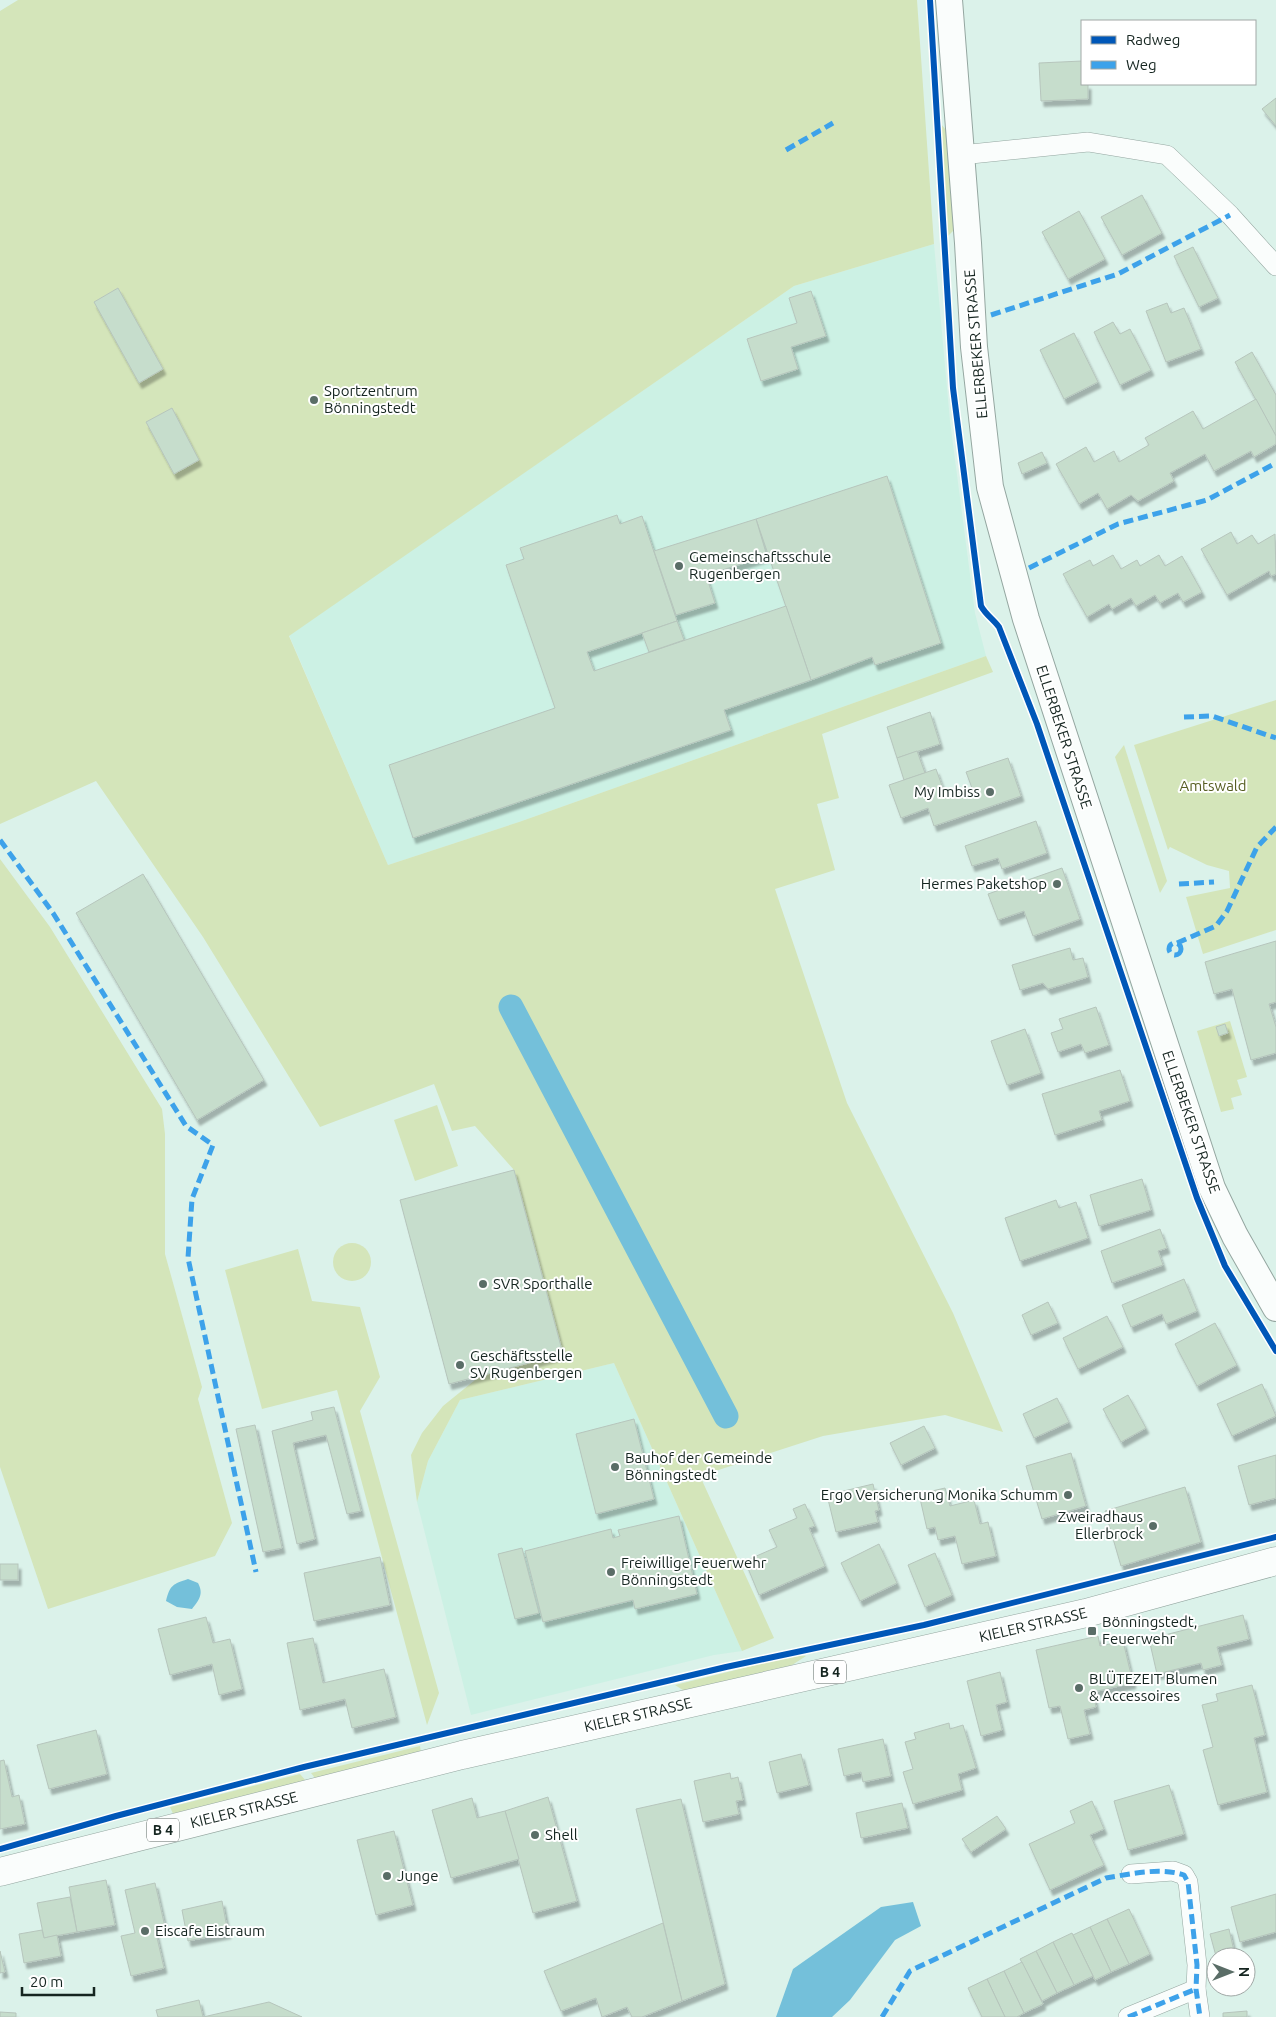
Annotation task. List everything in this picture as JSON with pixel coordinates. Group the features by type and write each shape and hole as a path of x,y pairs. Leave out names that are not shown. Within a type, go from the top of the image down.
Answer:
{"main road":[{"name":"ELLERBEKER STRASSE","path":"949,0 974,347 990,487 1026,619 1212,1188 1235,1236 1276,1308"},
{"name":"KIELER STRASSE","path":"0,1872 462,1755 1086,1613 1276,1561"}],"street":[{"path":"961,147 1088,142 1167,154 1230,215 1276,266"},
{"path":"1132,1874 1173,1871 1184,1875 1188,1882 1197,1965 1196,1989 1200,2017"},
{"path":"1128,2017 1196,1989"}],"shaded area":[{"name":"Gemeinschaftsschule Rugenbergen","path":"934,244 950,421 975,613 986,656 519,822 388,865 289,635 794,286"},
{"path":"614,1363 742,1651 714,1655 471,1715 417,1502 428,1461 460,1400"}],"green space":[{"path":"18,0 917,0 934,244 794,286 289,636 388,865 519,822 986,656 993,672 822,734 839,798 817,804 835,870 775,889 847,1103 953,1313 1003,1432 945,1415 823,1436 700,1476 774,1638 742,1651 614,1363 460,1400 428,1461 417,1502 411,1455 422,1433 443,1406 480,1376 563,1354 514,1170 475,1126 452,1131 434,1084 320,1127 203,937 96,781 0,824 0,11"},
{"path":"941,124 950,135 956,228 948,236"},
{"name":"Amtswald","path":"1276,700 1276,930 1203,954 1186,897 1230,888 1229,871 1207,865 1170,847 1168,850 1134,745"},
{"path":"1124,745 1167,881 1160,893 1115,757"},
{"path":"0,859 50,927 162,1109 165,1134 165,1254 202,1387 198,1399 232,1523 215,1556 48,1609 0,1467"},
{"path":"1230,1021 1247,1077 1237,1080 1242,1095 1231,1098 1234,1109 1221,1112 1197,1031"},
{"path":"437,1105 458,1166 415,1181 394,1120"},
{"path":"352,1243 366,1248 371,1262 366,1276 352,1281 338,1276 333,1262 338,1248"},
{"path":"298,1249 312,1301 360,1307 380,1377 360,1411 439,1693 427,1725 337,1390 262,1409 225,1270"},
{"path":"796,1655 806,1656 786,1669 689,1694 675,1685"},
{"path":"420,1746 421,1753 319,1783 311,1773"},
{"path":"300,1774 306,1781 175,1818 170,1807"}],"water":[{"path":"188,1579 198,1583 201,1590 199,1600 192,1609 177,1607 166,1601 173,1586"},
{"path":"913,1902 921,1926 895,1940 850,2000 832,2017 776,2017 793,1969 881,1907"}],"building":[{"path":"1081,61 1081,85 1088,85 1088,99 1041,101 1039,63"},
{"path":"1276,98 1276,126 1262,109"},
{"path":"1142,195 1162,233 1122,255 1101,217"},
{"path":"1079,211 1105,259 1068,279 1042,232"},
{"path":"1193,247 1218,298 1199,307 1174,256"},
{"path":"118,288 163,369 139,383 94,302"},
{"path":"811,291 826,336 791,347 798,369 761,381 747,339 797,323 789,298"},
{"path":"1167,303 1171,313 1184,308 1201,349 1166,362 1146,311"},
{"path":"1113,322 1120,334 1130,329 1151,370 1120,385 1094,332"},
{"path":"1074,333 1098,382 1064,399 1040,350"},
{"path":"1252,352 1276,395 1276,436 1235,362"},
{"path":"1256,399 1276,436 1276,444 1254,457 1251,451 1214,471 1205,454 1170,473 1174,481 1138,501 1131,495 1107,509 1098,493 1079,504 1056,464 1086,447 1094,462 1114,451 1119,462 1149,445 1145,438 1193,411 1203,429"},
{"path":"172,408 199,460 174,474 146,422"},
{"path":"1042,452 1047,463 1022,474 1018,463"},
{"path":"887,476 941,643 875,665 872,657 811,680 756,519"},
{"path":"617,515 620,524 642,516 677,621 587,652 594,671 786,606 811,680 724,710 731,730 413,838 389,765 555,708 506,565 524,559 520,548"},
{"path":"756,519 767,556 706,575 715,603 676,615 654,551"},
{"path":"1231,532 1237,544 1252,535 1258,544 1275,534 1276,574 1271,576 1269,571 1227,595 1201,549"},
{"path":"1113,555 1121,569 1137,560 1140,566 1159,555 1165,566 1182,556 1202,592 1183,602 1178,593 1160,603 1155,595 1136,606 1131,598 1112,609 1109,604 1087,617 1063,574 1090,560 1093,566"},
{"path":"677,621 684,640 649,652 642,633"},
{"path":"930,712 940,744 897,758 887,727"},
{"path":"917,751 925,773 904,780 897,758"},
{"name":"My Imbiss","path":"1008,758 1021,796 934,826 928,808 901,818 889,785 936,769 946,797 972,788 966,772"},
{"path":"1036,821 1047,853 1002,869 998,858 972,866 965,846"},
{"path":"1062,868 1080,919 1033,936 1024,911 998,920 988,894"},
{"path":"143,874 264,1080 197,1120 76,913"},
{"path":"1276,941 1276,1002 1269,1004 1276,1027 1276,1053 1251,1060 1232,989 1214,994 1205,962"},
{"path":"1070,948 1073,960 1083,958 1088,977 1048,989 1043,983 1020,990 1012,965"},
{"path":"1096,1007 1109,1045 1085,1053 1081,1044 1058,1052 1051,1033 1063,1029 1059,1019"},
{"path":"1225,1024 1228,1033 1219,1036 1216,1027"},
{"path":"1025,1029 1041,1073 1007,1085 991,1041"},
{"path":"1120,1070 1130,1101 1099,1111 1102,1120 1055,1135 1042,1094"},
{"name":"SVR Sporthalle","path":"514,1170 563,1354 449,1384 400,1200"},
{"path":"1142,1179 1151,1210 1099,1226 1090,1195"},
{"path":"1056,1200 1059,1208 1076,1202 1088,1238 1020,1261 1005,1218"},
{"path":"1160,1229 1167,1248 1158,1251 1163,1265 1112,1283 1101,1251"},
{"path":"1184,1279 1197,1311 1166,1324 1162,1314 1131,1327 1122,1305"},
{"path":"1048,1302 1058,1323 1031,1335 1022,1315"},
{"path":"1107,1316 1123,1347 1078,1369 1063,1338"},
{"path":"1215,1323 1237,1365 1197,1386 1175,1344"},
{"path":"1262,1384 1276,1416 1232,1436 1217,1404"},
{"path":"1128,1395 1146,1428 1121,1442 1103,1409"},
{"path":"1057,1398 1069,1422 1034,1438 1023,1414"},
{"path":"334,1407 361,1511 347,1514 326,1435 293,1443 315,1539 297,1544 272,1431 313,1420 311,1412"},
{"name":"Bauhof der Gemeinde Bönningstedt","path":"634,1419 654,1499 596,1514 576,1434"},
{"path":"255,1425 282,1548 263,1552 236,1429"},
{"path":"924,1426 935,1448 901,1465 890,1443"},
{"path":"1071,1453 1086,1506 1042,1519 1026,1466"},
{"path":"1276,1455 1276,1498 1249,1505 1238,1466"},
{"path":"873,1484 879,1510 875,1511 878,1522 836,1532 827,1495"},
{"name":"Zweiradhaus Ellerbrock","path":"1185,1487 1201,1542 1121,1566 1105,1511"},
{"path":"945,1488 950,1506 974,1500 980,1524 988,1522 996,1556 962,1564 955,1536 938,1540 935,1527 927,1529 919,1494"},
{"path":"805,1504 815,1526 809,1528 825,1566 759,1595 745,1561 777,1547 769,1530 797,1518 793,1509"},
{"name":"Freiwillige Feuerwehr Bönningstedt","path":"679,1516 697,1594 635,1609 633,1600 543,1622 525,1551 611,1529 613,1538 620,1536 618,1530"},
{"path":"879,1544 897,1583 860,1601 841,1563"},
{"path":"522,1548 539,1613 515,1619 498,1554"},
{"path":"935,1553 952,1595 925,1607 908,1565"},
{"path":"380,1557 390,1605 314,1621 304,1573"},
{"path":"0,1564 18,1564 18,1580 0,1580"},
{"path":"1243,1615 1249,1639 1217,1647 1222,1665 1203,1670 1201,1663 1157,1674 1149,1639"},
{"path":"206,1617 213,1643 230,1639 242,1689 219,1695 212,1664 170,1675 158,1629"},
{"name":"BLÜTEZEIT Blumen & Accessoires","path":"1098,1636 1100,1646 1123,1641 1133,1683 1093,1692 1096,1707 1084,1710 1090,1734 1068,1739 1060,1706 1049,1708 1036,1650"},
{"path":"313,1638 323,1683 384,1669 396,1717 352,1728 345,1699 300,1710 287,1643"},
{"path":"1000,1672 1007,1702 996,1705 1002,1730 981,1736 967,1681"},
{"path":"1252,1685 1265,1735 1254,1738 1267,1792 1218,1805 1203,1750 1213,1747 1202,1705 1218,1701 1216,1694"},
{"path":"949,1723 950,1729 963,1725 976,1768 958,1774 962,1790 913,1804 903,1772 913,1769 905,1742 916,1739 914,1733"},
{"path":"96,1730 107,1774 49,1789 37,1745"},
{"path":"883,1739 891,1776 863,1782 861,1772 844,1776 838,1749"},
{"path":"801,1754 809,1785 777,1793 769,1762"},
{"path":"4,1760 12,1797 19,1795 25,1824 0,1829 0,1761"},
{"path":"730,1773 731,1779 738,1777 743,1800 736,1801 739,1814 703,1822 694,1781"},
{"path":"1169,1785 1184,1834 1128,1850 1114,1801"},
{"name":"Shell","path":"548,1797 577,1901 533,1913 505,1811"},
{"path":"472,1798 477,1818 505,1811 519,1859 451,1878 432,1810"},
{"path":"681,1799 725,1984 682,2001 636,1809"},
{"path":"1092,1801 1104,1829 1090,1835 1104,1865 1050,1890 1029,1844 1075,1823 1070,1811"},
{"path":"902,1803 908,1828 861,1838 856,1813"},
{"path":"997,1816 1006,1829 971,1852 962,1839"},
{"path":"394,1831 413,1905 376,1915 357,1840"},
{"path":"106,1880 115,1925 77,1932 69,1887"},
{"name":"Eiscafe Eistraum","path":"155,1883 165,1927 155,1929 164,1968 131,1976 121,1936 135,1933 125,1890"},
{"path":"1276,1894 1276,1932 1240,1942 1231,1907"},
{"path":"70,1897 77,1932 44,1938 37,1903"},
{"path":"222,1901 228,1933 188,1941 182,1910"},
{"path":"1129,1909 1150,1954 1129,1964 1107,1919"},
{"path":"1107,1919 1129,1964 1111,1972 1090,1927"},
{"path":"663,1923 682,2001 642,2017 632,2017 627,2007 602,2017 596,1998 561,2011 544,1971"},
{"path":"1090,1927 1111,1972 1095,1980 1073,1935"},
{"path":"1229,1929 1233,1947 1214,1947 1210,1934"},
{"path":"42,1930 44,1938 57,1935 61,1956 24,1963 19,1934"},
{"path":"1072,1933 1093,1976 1074,1985 1053,1942"},
{"path":"1053,1942 1074,1985 1057,1993 1036,1951"},
{"path":"0,1951 5,1972 0,1973"},
{"path":"1036,1951 1057,1993 1042,2001 1020,1959"},
{"path":"1022,1962 1043,2004 1024,2013 1004,1971"},
{"path":"1004,1971 1024,2013 1017,2017 1005,2017 987,1979"},
{"path":"987,1979 1005,2017 982,2017 968,1988"},
{"path":"199,2000 203,2017 158,2017 156,2010"},
{"path":"269,2002 302,2017 203,2017"},
{"path":"1247,2011 1247,2017 1223,2017 1223,2013"},
{"path":"0,2012 16,2013 16,2017 0,2017"}],"waterway":[{"path":"511,1007 726,1416"}],"marked path":[{"path":"786,150 833,123"},
{"path":"991,315 1118,274 1230,215"},
{"path":"1029,568 1118,524 1207,500 1276,463"},
{"path":"1184,717 1212,716 1276,738"},
{"path":"1177,943 1216,926 1227,911 1257,847 1276,827"},
{"path":"0,840 53,913 186,1126 213,1145 192,1199 188,1258 256,1572"},
{"path":"1179,884 1214,882"},
{"path":"1173,943 1177,943 1181,949 1177,955 1173,955 1169,951 1169,947 1173,943"},
{"path":"882,2017 910,1971 1106,1878 1155,1871 1184,1875 1188,1882 1197,1965 1196,1989 1200,2017"},
{"path":"1128,2017 1196,1989"}],"cycle path":[{"path":"930,0 953,388 981,606 999,627 1037,724 1197,1198 1225,1266 1276,1351"},
{"path":"0,1849 116,1816 304,1767 726,1667 924,1625 1276,1537"}],"place":[{"name":"Sportzentrum Bönningstedt","path":"314,400"},
{"name":"Gemeinschaftsschule Rugenbergen","path":"679,566"},
{"name":"My Imbiss","path":"990,792"},
{"name":"Hermes Paketshop","path":"1057,884"},
{"name":"SVR Sporthalle","path":"483,1284"},
{"name":"Geschäftsstelle SV Rugenbergen","path":"460,1365"},
{"name":"Bauhof der Gemeinde Bönningstedt","path":"615,1467"},
{"name":"Ergo Versicherung Monika Schumm","path":"1068,1495"},
{"name":"Zweiradhaus Ellerbrock","path":"1153,1526"},
{"name":"Freiwillige Feuerwehr Bönningstedt","path":"611,1572"},
{"name":"Bönningstedt, Feuerwehr","path":"1092,1631"},
{"name":"BLÜTEZEIT Blumen & Accessoires","path":"1079,1688"},
{"name":"Shell","path":"535,1835"},
{"name":"Junge","path":"387,1876"},
{"name":"Eiscafe Eistraum","path":"145,1931"}]}
